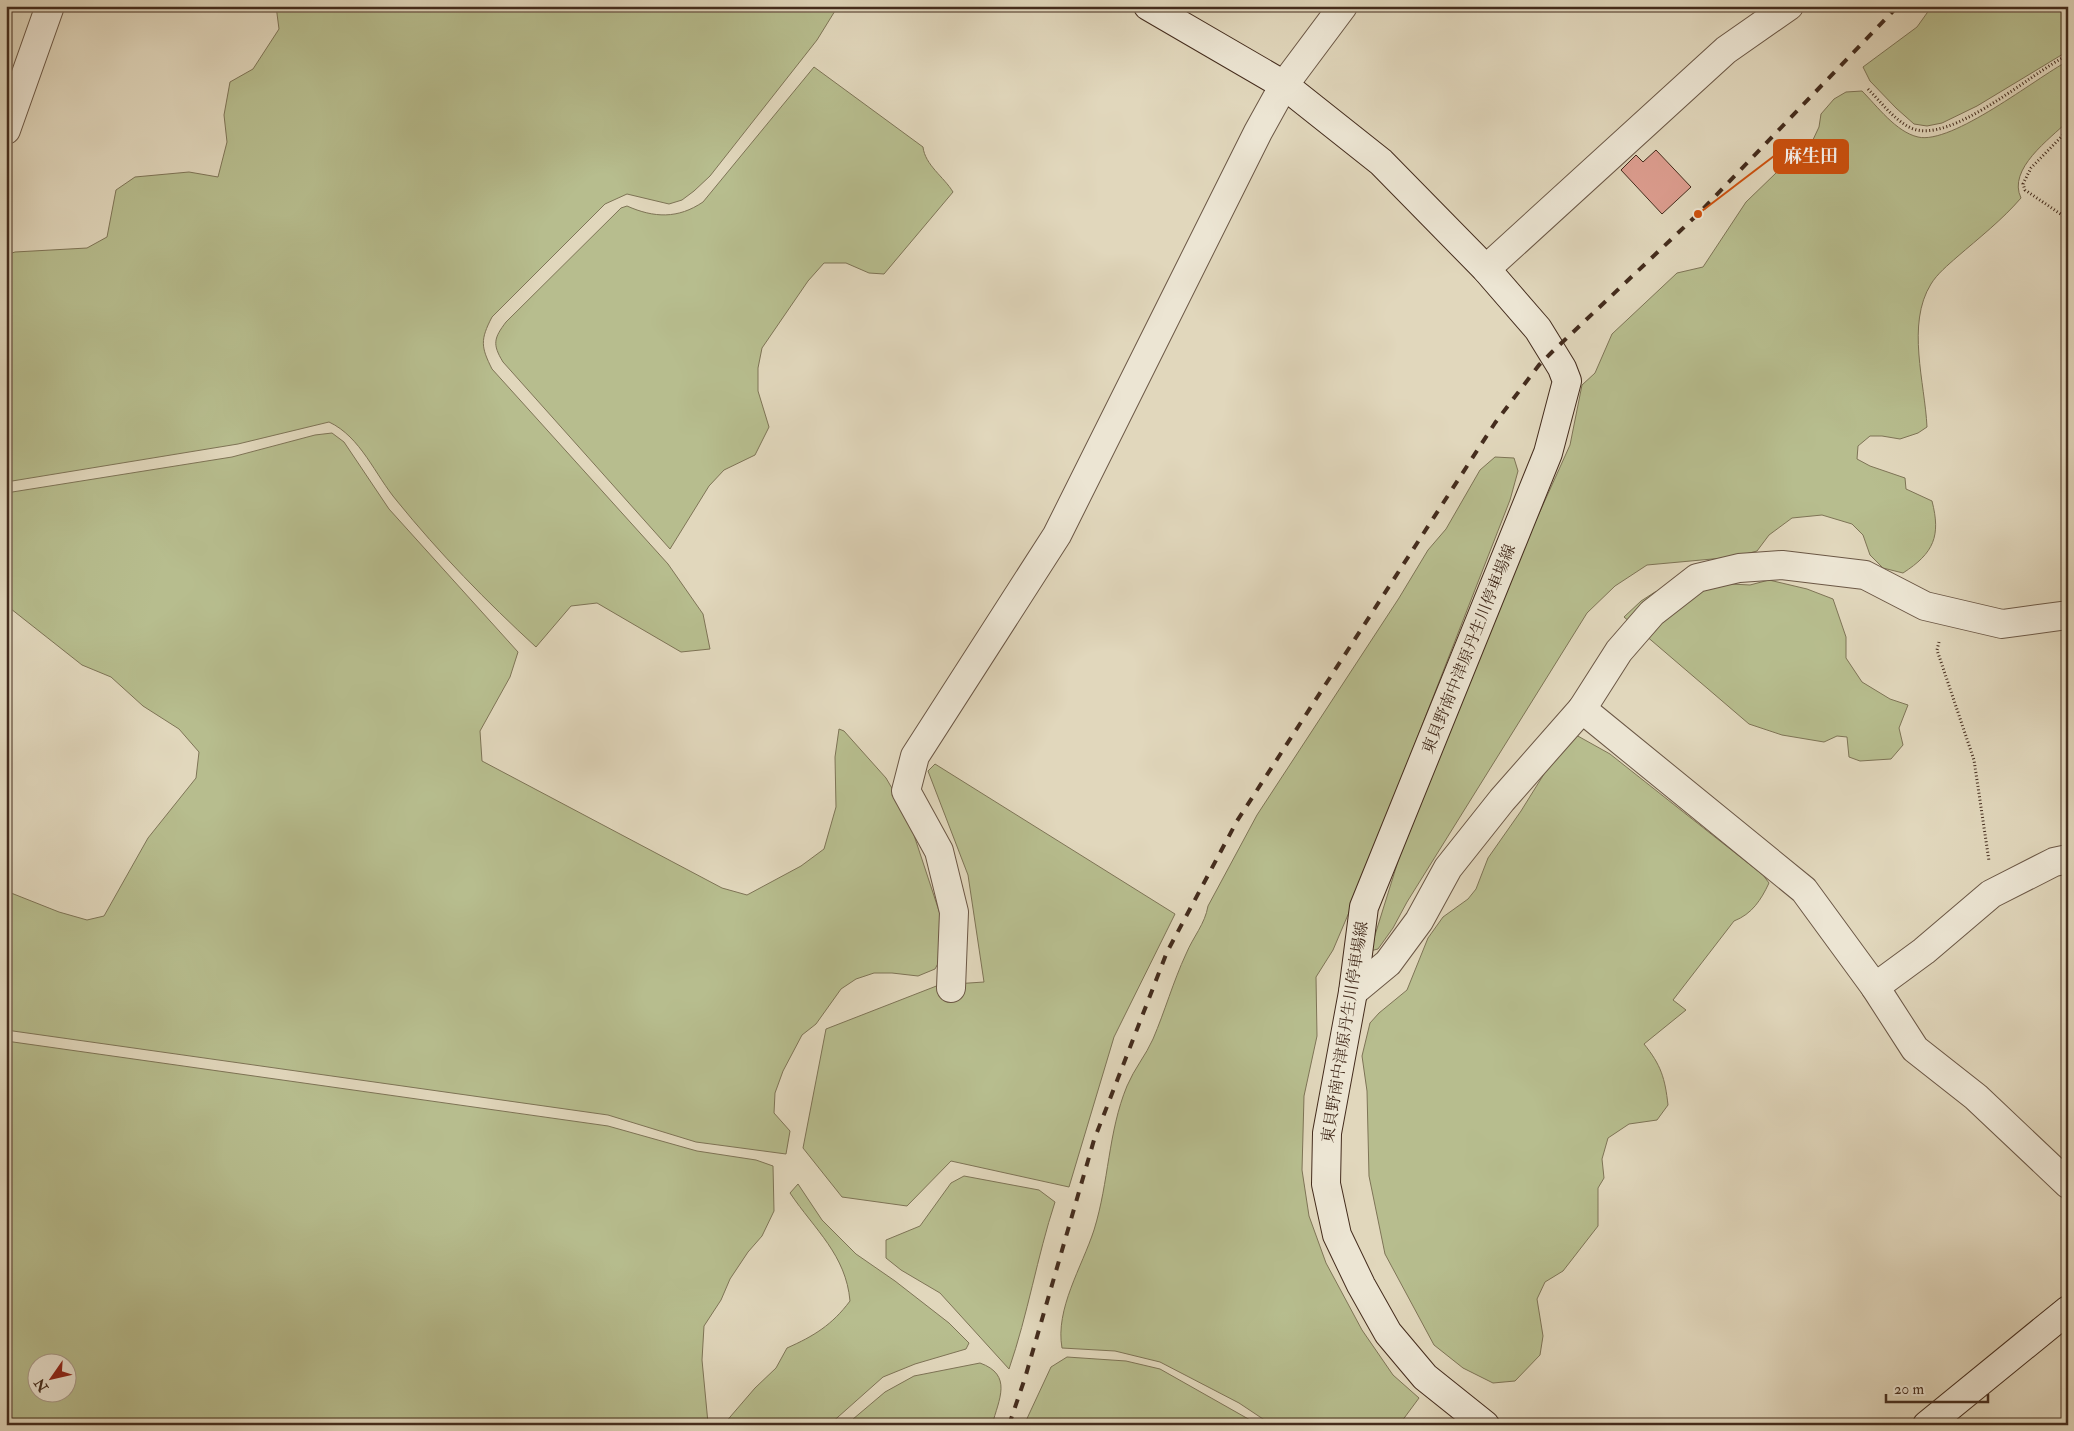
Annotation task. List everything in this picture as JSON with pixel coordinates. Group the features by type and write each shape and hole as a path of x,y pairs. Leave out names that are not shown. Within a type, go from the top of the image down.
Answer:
{"street":[{"path":"6,130 50,6"},
{"name":"東貝野南中津原丹生川停車場線","path":"1148,6 1284,85 1381,162 1486,269 1538,330 1562,368 1567,381 1565,395 1548,453 1364,907 1353,992 1327,1133 1326,1184 1337,1235 1361,1285 1388,1333 1425,1377 1485,1425"},
{"path":"951,988 954,912 939,851 906,791 915,756 1057,535 1258,132 1284,85 1343,6"},
{"path":"1486,269 1726,50 1789,6"},
{"path":"1353,992 1388,963 1419,921 1448,868 1502,800 1582,709 1619,652 1652,613 1697,578 1740,568 1782,565 1866,575 1925,606 2002,624 2068,615"},
{"path":"1582,709 1804,890 1876,988 1915,1049 1976,1097 2068,1184"},
{"path":"1876,988 1997,890 2054,862 2068,859"},
{"path":"1927,1425 2068,1310"}],"path":[{"path":"1868,89 1894,116 1911,128 1925,131 1948,128 2068,55"},
{"path":"2068,130 2031,168 2023,184 2025,190 2068,219"},
{"path":"1947,611 1937,650 1974,760 1990,867 1997,890"}],"green space":[{"path":"276,6 838,6 817,40 710,176 694,191 682,200 669,204 627,194 605,204 492,317 485,332 484,349 492,369 668,564 703,614 710,649 681,652 597,603 571,606 536,647 482,595 413,520 389,491 367,457 350,437 329,422 238,444 6,482 6,255 15,252 87,248 107,237 116,190 135,177 189,172 218,177 227,142 224,115 230,82 253,69 279,29"},
{"path":"1932,6 2068,6 2068,51 1977,106 1942,123 1927,126 1914,124 1870,81 1863,67 1917,27"},
{"path":"2068,61 2068,121 2032,155 2025,166 2020,176 2018,187 2021,198 1939,273 1931,284 1924,300 1918,335 1927,427 1918,433 1900,439 1870,436 1858,446 1857,459 1870,466 1905,478 1906,489 1932,501 1936,524 1935,534 1928,551 1914,566 1903,573 1883,568 1870,555 1863,535 1852,524 1822,515 1792,518 1769,535 1757,551 1734,557 1647,565 1615,586 1587,613 1407,902 1393,928 1378,949 1370,951 1399,858 1528,538 1570,445 1582,385 1595,373 1612,334 1677,273 1703,267 1746,202 1777,172 1802,154 1811,144 1819,127 1821,114 1834,99 1846,92 1862,91 1887,118 1902,130 1918,137 1933,137 1972,121"},
{"path":"814,67 923,147 927,160 953,192 884,274 869,273 846,263 824,263 808,281 762,348 758,368 758,391 769,427 755,455 724,470 709,486 670,549 503,362 496,346 497,337 506,322 621,208 627,206 647,213 666,215 694,208 703,202"},
{"path":"332,433 344,442 389,509 518,652 510,677 480,731 482,761 722,888 747,895 801,866 824,849 836,807 835,757 839,729 844,731 886,778 907,814 942,920 941,958 935,969 918,976 874,973 856,979 841,989 816,1024 802,1035 783,1071 775,1093 774,1113 790,1131 786,1154 696,1142 608,1115 6,1030 6,891 59,912 87,920 104,916 148,838 196,778 199,752 179,729 143,706 111,677 82,665 6,605 6,493 232,457 315,435"},
{"path":"1495,457 1514,458 1518,471 1510,500 1350,910 1333,950 1316,977 1317,1036 1304,1096 1302,1170 1309,1216 1326,1263 1362,1330 1393,1375 1419,1398 1399,1425 1272,1425 1239,1403 1160,1362 1115,1351 1062,1348 1062,1318 1071,1288 1094,1230 1103,1194 1116,1121 1127,1086 1153,1039 1181,965 1202,925 1208,906 1257,815 1399,598 1428,550 1446,529 1480,470"},
{"path":"1769,580 1807,589 1833,599 1846,637 1846,658 1862,682 1890,699 1908,705 1899,728 1903,745 1891,759 1860,761 1849,757 1847,737 1837,736 1824,742 1782,735 1749,724 1624,617 1641,601 1655,592 1671,588 1731,584 1750,585"},
{"path":"1576,735 1610,754 1763,875 1769,883 1755,906 1734,921 1673,1000 1686,1010 1644,1044 1661,1072 1668,1105 1657,1120 1629,1124 1608,1138 1602,1159 1604,1178 1598,1188 1598,1226 1563,1271 1545,1282 1537,1299 1543,1336 1540,1355 1515,1381 1493,1383 1463,1368 1434,1345 1385,1254 1369,1176 1367,1091 1362,1056 1370,1023 1407,990 1428,938 1443,917 1468,899 1476,889 1488,858 1521,811 1549,766"},
{"path":"935,764 1175,914 1114,1037 1069,1187 951,1161 907,1206 842,1197 803,1148 826,1029 939,985 984,982 968,875 928,771"},
{"path":"6,1041 608,1126 697,1151 756,1160 773,1166 774,1211 762,1236 748,1252 730,1279 721,1300 704,1326 702,1360 708,1423 724,1424 755,1388 776,1368 787,1348 822,1329 850,1301 847,1285 836,1256 790,1193 798,1184 822,1220 856,1254 895,1281 949,1323 969,1343 966,1349 915,1364 883,1377 829,1425 6,1425"},
{"path":"964,1176 1039,1190 1055,1202 1009,1369 940,1293 901,1270 886,1258 886,1240 920,1226 951,1183"},
{"path":"1067,1357 1126,1361 1160,1369 1259,1425 1024,1425 1051,1367"},
{"path":"980,1363 997,1374 1000,1381 1000,1397 992,1425 846,1425 885,1392 914,1376"}],"building":[{"path":"1656,150 1691,187 1662,214 1621,170 1636,155 1643,162"}],"railway":[{"path":"1009,1425 1025,1378 1094,1140 1167,952 1237,821 1495,423 1539,365 1698,214 1898,6"}],"place":[{"name":"麻生田","path":"1698,214"}]}
